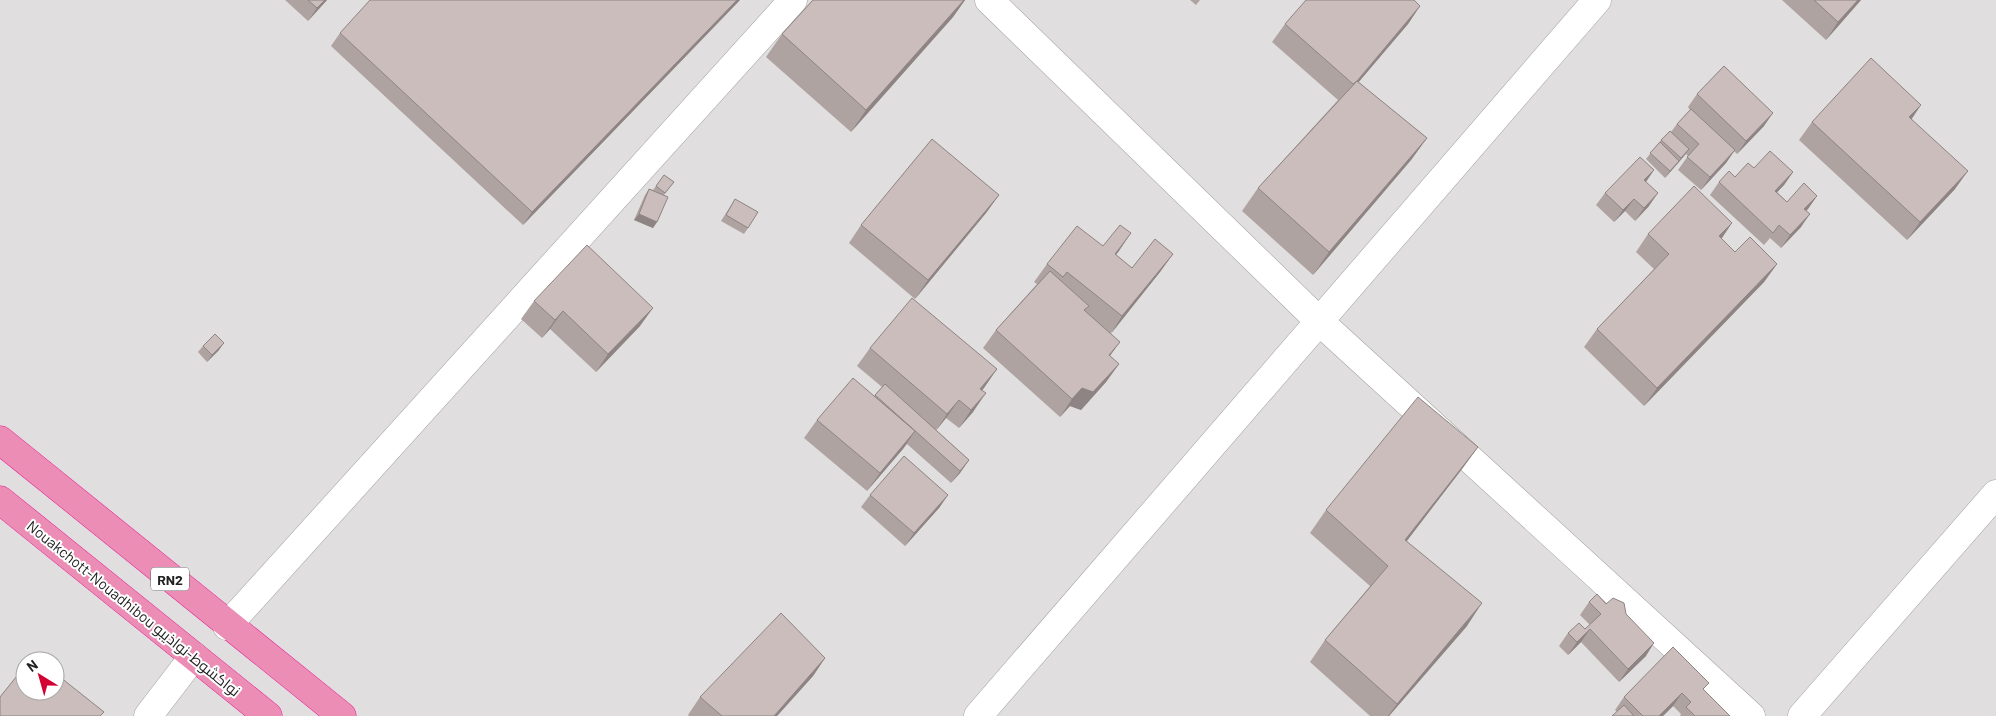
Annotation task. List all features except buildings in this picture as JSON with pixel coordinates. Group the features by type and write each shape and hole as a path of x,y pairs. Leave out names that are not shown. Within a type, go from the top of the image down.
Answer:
{"highway":[{"name":"RN2","path":"0,440 227,626 342,716"},
{"name":"Nouakchott-Nouadhibou نواكشوط-نواذيبو","path":"0,500 268,716"}],"street":[{"path":"227,626 793,0"},
{"path":"989,0 1319,321 1751,716"},
{"path":"978,716 1597,0"},
{"path":"1802,716 1996,494"},
{"path":"148,716 194,656"}],"shaded area":[{"path":"0,0 1996,0 1996,716 0,716"}]}
